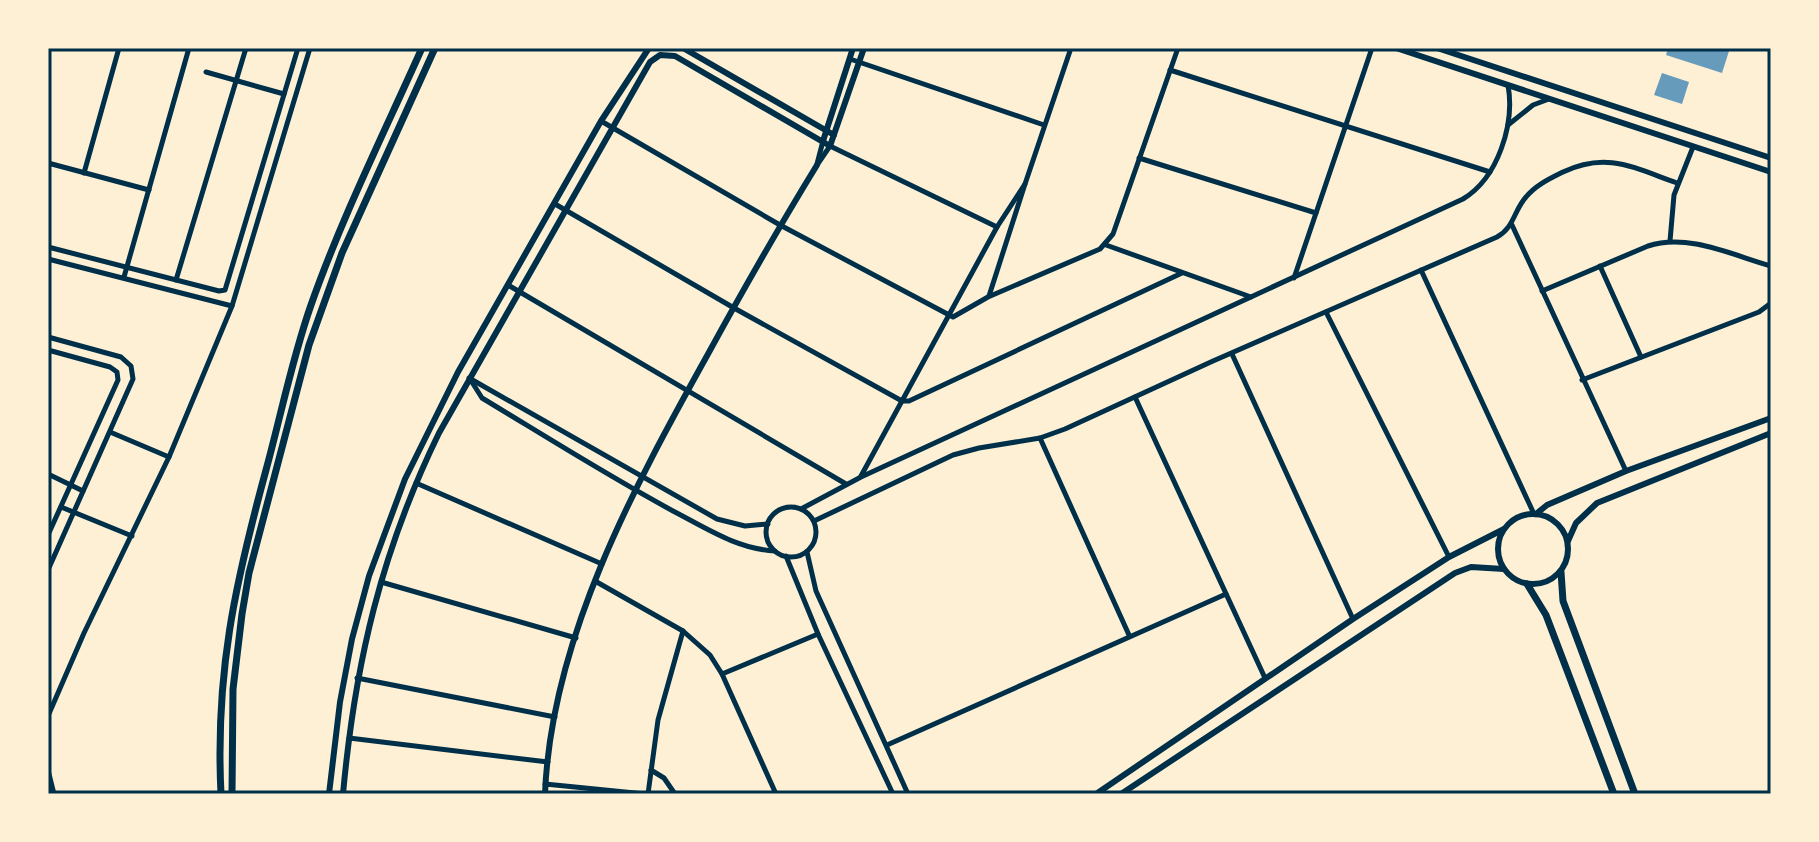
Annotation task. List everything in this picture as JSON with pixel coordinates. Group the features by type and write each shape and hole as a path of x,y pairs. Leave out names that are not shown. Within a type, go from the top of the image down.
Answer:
{"main road":[{"path":"221,794 221,688 231,613 300,340 332,248 422,48"},
{"path":"232,794 233,689 242,614 252,560 309,345 342,253 435,48"},
{"path":"1561,572 1563,601 1635,794"},
{"path":"1527,584 1546,615 1614,794"}],"street":[{"path":"84,173 119,48"},
{"path":"124,277 189,48"},
{"path":"176,280 246,48"},
{"path":"48,247 219,291 227,287 298,48"},
{"path":"48,716 84,633 169,457 232,306 310,48"},
{"path":"329,794 340,702 359,609 397,499 458,372 601,121 649,48"},
{"path":"683,48 834,135"},
{"path":"817,165 853,48"},
{"path":"545,794 555,717 576,638 602,564 642,476 687,391 780,225 830,146 864,48"},
{"path":"988,297 1071,48"},
{"path":"950,317 1106,245 1113,234 1178,48"},
{"path":"1293,279 1372,48"},
{"path":"1396,48 1771,172"},
{"path":"1437,48 1771,158"},
{"path":"343,794 357,678 381,582 416,483 469,378 611,127 656,56 668,54 830,146 997,227"},
{"path":"850,59 1044,125"},
{"path":"1170,70 1490,172"},
{"path":"206,72 284,94"},
{"path":"801,509 846,484 1463,199 1477,189 1490,172 1508,125 1508,85"},
{"path":"1564,103 1569,98 1568,91"},
{"path":"1508,125 1533,105 1549,99"},
{"path":"1596,114 1596,107 1601,102"},
{"path":"601,121 780,225 950,317"},
{"path":"1670,241 1670,218 1677,183 1693,147"},
{"path":"1139,158 1316,213"},
{"path":"814,521 953,455 1040,438 1497,237 1512,224 1521,203 1535,188 1588,162 1615,162 1677,183"},
{"path":"48,163 149,190"},
{"path":"861,477 997,227 1025,184"},
{"path":"555,204 902,401 1182,273"},
{"path":"1512,224 1626,471"},
{"path":"1542,291 1648,246 1670,241 1692,243 1771,266"},
{"path":"1106,245 1253,298"},
{"path":"48,259 232,306"},
{"path":"1600,266 1641,357"},
{"path":"1421,270 1535,514"},
{"path":"508,285 846,484"},
{"path":"1582,380 1759,312 1771,303"},
{"path":"1326,312 1449,557"},
{"path":"48,337 115,354 131,366 133,379 48,570"},
{"path":"48,535 118,376 110,367 49,353"},
{"path":"1232,354 1353,619"},
{"path":"458,372 726,523 745,526 768,524"},
{"path":"469,378 482,398 636,491 734,543 794,557 807,552 816,537 814,521 801,509 790,507 779,510 768,524 767,536 775,551"},
{"path":"1135,397 1265,678"},
{"path":"1535,514 1547,505 1626,471 1771,418"},
{"path":"429,428 439,433"},
{"path":"110,432 169,457"},
{"path":"1568,541 1576,523 1597,503 1770,433"},
{"path":"1040,438 1129,635"},
{"path":"48,474 84,491"},
{"path":"416,483 602,564"},
{"path":"61,507 132,536"},
{"path":"1096,794 1353,619 1449,557 1504,529 1517,518 1535,514 1559,525 1568,541 1569,552 1561,572 1546,583 1518,581 1504,569 1498,549 1504,529"},
{"path":"807,552 816,591 908,794"},
{"path":"786,556 818,634 893,794"},
{"path":"1121,794 1455,573 1471,567 1504,569"},
{"path":"595,581 683,631 705,648 722,674 776,794"},
{"path":"381,582 576,638"},
{"path":"887,745 1226,594"},
{"path":"545,784 647,794 663,700 683,631"},
{"path":"722,674 818,634"},
{"path":"357,678 555,717"},
{"path":"349,738 548,762"},
{"path":"1170,741 1180,755"},
{"path":"48,770 54,794"},
{"path":"651,770 664,778 675,794"}],"water":[{"path":"1668,48 1730,48 1722,73 1666,55"},
{"path":"1662,73 1689,82 1682,104 1654,95"}]}
